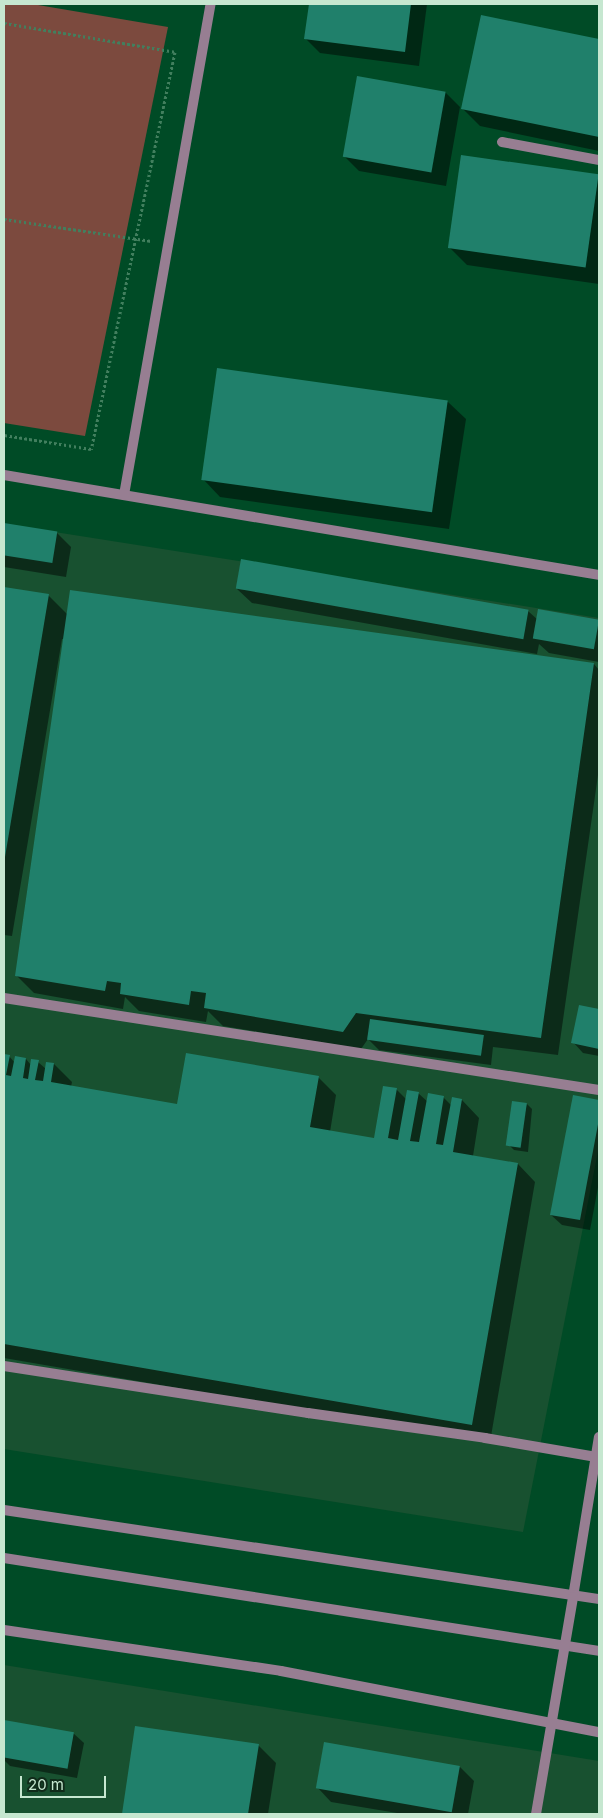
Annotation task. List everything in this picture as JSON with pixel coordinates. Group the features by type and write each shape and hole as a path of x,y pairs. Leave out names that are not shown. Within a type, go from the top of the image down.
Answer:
{"street":[{"path":"124,495 211,4"},
{"path":"502,142 599,160"},
{"path":"4,475 599,575"},
{"path":"4,998 599,1090"},
{"path":"4,1366 485,1438 596,1457"},
{"path":"536,1814 599,1437"},
{"path":"4,1510 599,1599"},
{"path":"4,1558 564,1644 599,1651"},
{"path":"4,1630 281,1671 599,1732"}],"path":[{"path":"4,23 175,52 90,449 4,435"},
{"path":"4,219 169,243"}],"shaded area":[{"path":"4,4 32,4 168,27 85,436 4,423"},
{"path":"4,524 599,618 599,1146 523,1532 4,1449"},
{"path":"4,1665 599,1761 599,1814 4,1814"}],"building":[{"path":"309,4 411,4 405,52 304,39"},
{"path":"481,15 599,39 599,137 461,109"},
{"path":"357,76 446,92 431,172 343,157"},
{"path":"461,155 599,174 586,267 448,248"},
{"path":"217,368 448,400 432,512 201,480"},
{"path":"4,523 57,531 52,563 4,555"},
{"path":"241,559 529,610 523,639 236,589"},
{"path":"4,587 49,594 5,857 4,857"},
{"path":"70,590 594,663 541,1038 356,1013 343,1032 204,1008 206,993 191,991 189,1005 120,994 121,983 107,981 105,991 15,976"},
{"path":"538,609 599,620 594,649 533,639"},
{"path":"579,1005 599,1009 599,1049 571,1043"},
{"path":"370,1019 484,1035 481,1056 367,1040"},
{"path":"186,1053 319,1076 310,1127 374,1138 383,1086 397,1088 388,1138 398,1140 407,1090 419,1092 410,1141 419,1142 428,1093 444,1096 436,1144 443,1145 452,1097 462,1099 453,1152 518,1163 472,1425 4,1344 4,1054 10,1055 6,1075 11,1076 15,1056 26,1058 23,1078 28,1079 31,1059 39,1060 35,1080 43,1081 46,1062 54,1063 51,1082 177,1104"},
{"path":"573,1095 599,1100 599,1119 580,1220 550,1215"},
{"path":"512,1101 527,1103 521,1148 506,1146"},
{"path":"4,1720 74,1732 67,1769 4,1758"},
{"path":"135,1726 259,1744 248,1814 122,1814"},
{"path":"324,1742 460,1766 452,1812 316,1788"}]}
